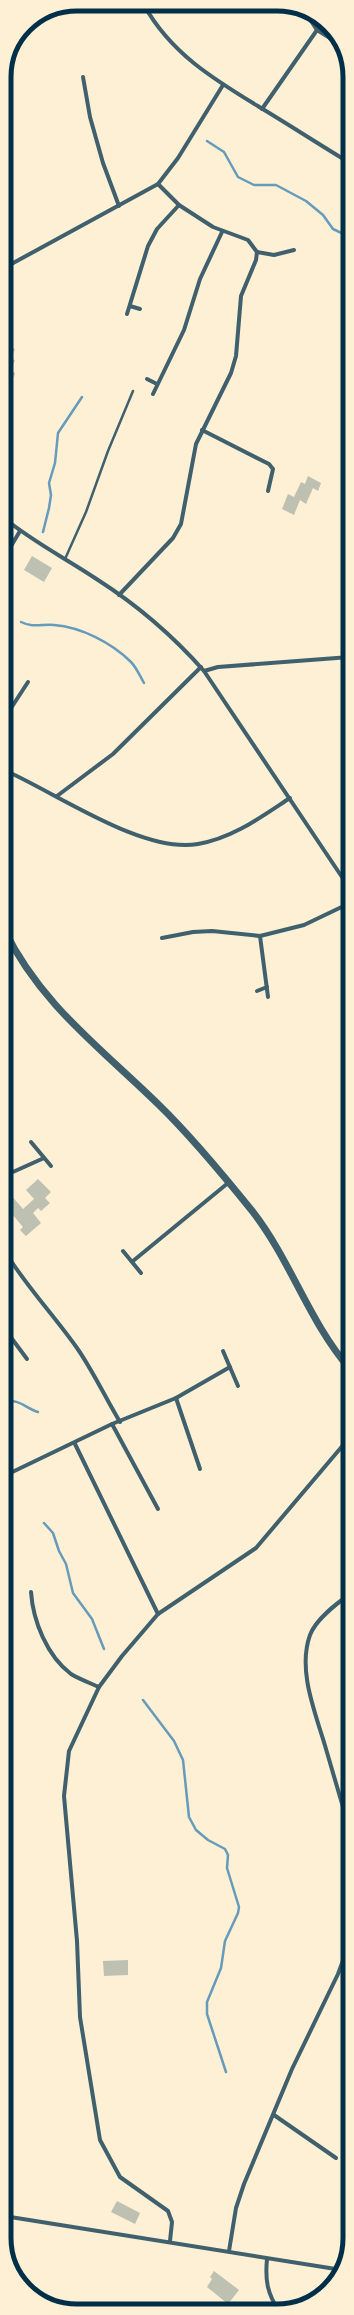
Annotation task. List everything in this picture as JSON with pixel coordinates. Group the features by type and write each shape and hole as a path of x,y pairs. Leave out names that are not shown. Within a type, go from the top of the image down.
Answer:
{"street":[{"path":"147,11 151,18 174,46 197,68 343,159"},
{"path":"311,21 317,30 330,38"},
{"path":"262,109 317,30"},
{"path":"84,77 90,117 103,163 119,206"},
{"path":"11,264 158,184 178,158 223,85"},
{"path":"158,184 179,205 222,232 239,235 248,240 257,252 274,255 294,250"},
{"path":"127,314 148,246 157,229 179,205"},
{"path":"153,394 184,330 200,279 222,232"},
{"path":"119,595 178,531 182,524 193,456 202,430 231,373 236,356 241,296 256,260 257,252"},
{"path":"130,306 140,309"},
{"path":"146,379 157,384"},
{"path":"202,430 268,464 273,469 268,491"},
{"path":"11,524 119,595 190,654 204,671 343,878"},
{"path":"11,546 20,531"},
{"path":"204,671 218,667 343,658"},
{"path":"57,796 112,754 200,667"},
{"path":"11,708 28,682"},
{"path":"11,773 121,828 152,840 184,845 210,841 242,829 290,798"},
{"path":"162,938 206,931 260,936 304,925 343,906"},
{"path":"260,936 268,997"},
{"path":"11,943 51,1002 160,1106 253,1213 269,1236 320,1329 343,1360"},
{"path":"257,991 267,987"},
{"path":"31,1142 51,1166"},
{"path":"11,1173 44,1158"},
{"path":"133,1261 228,1183"},
{"path":"123,1251 133,1261 141,1273"},
{"path":"11,1262 78,1350 120,1422"},
{"path":"11,1337 27,1359"},
{"path":"223,1351 238,1386"},
{"path":"11,1473 75,1444 112,1424 176,1398 230,1367"},
{"path":"176,1398 200,1469"},
{"path":"112,1424 158,1509"},
{"path":"75,1444 158,1614"},
{"path":"170,2241 172,2222 168,2211 120,2177 100,2140 80,2017 77,1941 64,1796 70,1751 99,1687 122,1656 158,1614 256,1548 290,1511 343,1446"},
{"path":"31,1592 32,1609 54,1657 71,1674 99,1687"},
{"path":"343,1600 322,1618 310,1633 306,1649 306,1673 311,1697 343,1807"},
{"path":"229,2251 236,2208 274,2115 343,1958"},
{"path":"274,2115 336,2158"},
{"path":"11,2217 170,2241 267,2259 335,2269"},
{"path":"267,2259 265,2277 267,2290 275,2304"}],"lane":[{"path":"65,559 86,512 108,451 133,391"}],"building":[{"path":"11,340 13,341 12,348 15,349 11,359"},
{"path":"11,359 15,360 11,371"},
{"path":"11,371 15,373 14,377 11,376"},
{"path":"308,476 321,483 318,491 313,488 306,504 300,500 294,515 282,509 288,494 294,497 301,482 305,484"},
{"path":"32,556 52,568 44,582 24,570"},
{"path":"38,1179 51,1192 45,1198 50,1203 41,1211 38,1208 33,1213 41,1223 26,1236 20,1230 23,1227 12,1214 11,1215 11,1195 23,1209 34,1199 26,1190"},
{"path":"128,1960 128,1975 104,1976 103,1961"},
{"path":"117,2201 140,2213 135,2224 111,2212"},
{"path":"214,2271 239,2290 228,2304 207,2287 212,2279 210,2277"}],"waterway":[{"path":"207,141 224,152 238,177 254,185 276,185 306,201 323,215 333,229 343,234"},
{"path":"43,532 51,495 49,483 55,463 58,433 82,397"},
{"path":"21,622 34,625 64,626 96,637 115,648 131,662 144,683"},
{"path":"11,1401 18,1402 38,1412"},
{"path":"44,1523 53,1533 59,1551 66,1564 73,1593 92,1619 104,1649"},
{"path":"143,1700 174,1741 183,1760 189,1817 196,1830 208,1840 225,1849 228,1855 227,1868 239,1907 238,1913 225,1941 221,1968 207,2002 207,2014 226,2072"}]}
